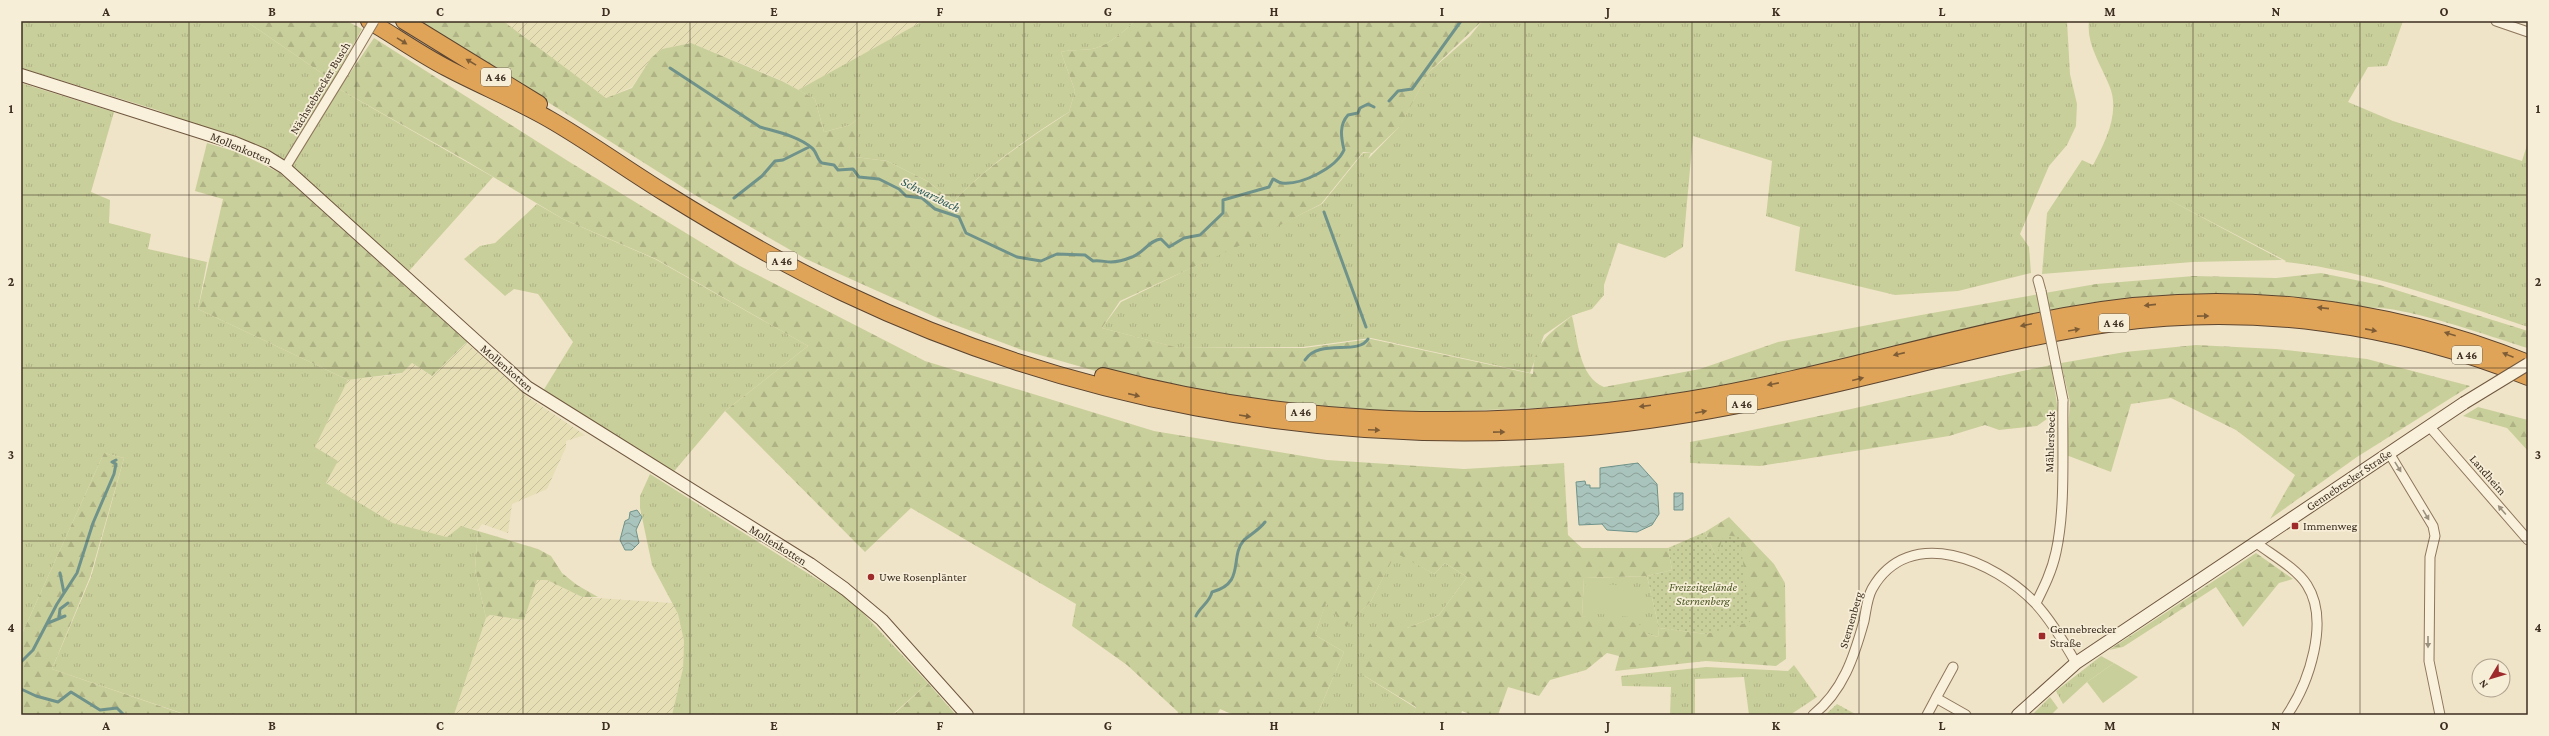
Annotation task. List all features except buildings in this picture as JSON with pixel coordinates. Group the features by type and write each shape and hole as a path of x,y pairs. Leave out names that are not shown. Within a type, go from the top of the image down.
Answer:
{"highway":[{"name":"A 46","path":"369,21 441,65 548,118 695,211 777,259 841,292 929,330 1016,362 1124,393 1206,410 1310,425 1409,432 1515,432 1616,425 1709,411 1813,389 2042,335 2128,322 2226,316 2296,319 2368,329 2457,352 2528,377"},
{"name":"A 46","path":"404,21 742,227 876,297 964,333 1014,350 1108,378 1212,400 1282,410 1411,419 1466,421 1562,417 1652,406 1760,386 2064,316 2153,304 2203,302 2292,305 2377,316 2439,331 2487,346 2528,363"}],"main road":[{"name":"Mollenkotten","path":"21,75 228,140 264,155 285,168 527,387 614,444 810,564 850,592 882,620 967,715"},
{"name":"Gennebrecker Straße","path":"2018,715 2076,662 2429,426 2528,363"}],"street":[{"name":"Nächstebrecker Busch","path":"285,168 374,21"},
{"path":"2496,21 2528,32"},
{"name":"Mählersbeck","path":"2036,603 2048,580 2056,552 2061,487 2064,400 2038,280"},
{"name":"Landheim","path":"2429,426 2528,540"},
{"path":"2389,453 2433,526 2435,536 2430,557 2428,661 2440,715"},
{"path":"2255,542 2299,576 2307,586 2314,602 2316,624 2315,650 2304,686 2287,715"},
{"name":"Sternenberg","path":"1813,715 1832,698 1848,671 1872,590 1889,567 1920,554 1934,553 1979,563 2002,575 2036,603 2076,662"},
{"path":"1927,715 1953,666"},
{"path":"1936,698 1966,715"}],"shaded area":[{"path":"503,21 923,21 798,90 781,80 691,43 662,49 651,58 632,87 606,98"},
{"path":"467,343 529,398 585,435 566,441 566,447 547,489 512,504 508,533 482,524 478,530 461,526 447,537 393,523 326,483 338,461 315,447 348,380 401,374 412,363 431,376"},
{"path":"536,580 547,580 582,597 672,603 678,614 684,641 683,668 672,715 454,715 486,618 490,615 524,620"}],"green space":[{"path":"21,21 246,21 333,81 284,160 157,110 21,68"},
{"path":"246,21 347,21 362,29 333,81"},
{"path":"419,21 503,21 606,98 632,88 651,58 662,49 691,43 782,81 815,99 824,132 850,125 860,117 855,157 887,161 927,181 954,201 981,175 995,164 1069,112 1075,91 1061,52 1092,49 1106,44 1117,37 1135,21 1482,21 1429,72 1400,126 1372,153 1363,152 1321,204 1241,245 1120,301 1102,328 1179,348 1304,348 1371,339 1533,374 1536,354 1539,347 1549,334 1572,316 1584,366 1589,375 1604,387 1700,369 1778,342 2096,284 2194,276 2276,278 2321,273 2380,285 2528,331 2528,348 2443,321 2395,310 2376,308 2362,309 2286,299 1695,394 1614,405 1380,414 1285,405 1120,378 1019,349 942,320 806,259 695,195"},
{"path":"923,21 1135,21 1117,37 1106,44 1092,49 1061,52 1075,91 1069,112 1009,153 967,188 954,201 927,181 887,161 855,157 859,118 850,125 824,132 815,99 798,90"},
{"path":"1482,21 2067,21 2070,74 2077,104 2076,126 2067,145 2049,166 2020,234 2029,247 2031,273 1958,291 1895,295 1795,271 1800,227 1766,216 1772,161 1693,136 1683,247 1665,258 1618,243 1604,285 1604,295 1592,309 1573,315 1544,335 1530,373 1371,338 1303,347 1178,348 1102,328 1121,302 1322,204 1363,153 1371,153 1368,159 1399,127 1429,72 1470,36"},
{"path":"2089,21 2403,21 2387,66 2368,67 2348,102 2393,121 2522,161 2528,142 2528,327 2408,288 2347,272 2285,262 2286,261 2162,196 2282,260 2193,262 2042,274 2047,213 2082,160 2093,165 2106,137 2112,116 2112,95 2092,46"},
{"path":"374,38 568,161 740,266 925,361 1154,431 1327,460 1464,469 1564,463 1568,535 1582,548 1668,548 1672,570 1647,576 1584,578 1582,616 1638,623 1647,634 1658,637 1659,628 1706,634 1726,627 1716,557 1705,532 1729,517 1774,564 1785,583 1786,659 1776,666 1706,661 1615,671 1619,656 1607,653 1586,670 1550,680 1539,696 1508,687 1498,715 1471,715 1462,711 1461,715 1413,715 1416,707 1363,675 1367,648 1389,618 1407,628 1439,615 1467,577 1445,563 1434,574 1396,553 1371,601 1346,627 1326,603 1315,635 1344,652 1317,715 1234,715 1220,709 1217,715 1177,715 1178,712 1127,665 1072,626 1076,604 911,508 865,552 725,411 808,346 656,259 563,219 465,160 339,89"},
{"path":"21,83 114,112 91,192 110,200 109,223 151,234 148,249 207,262 198,309 348,380 315,447 338,461 326,483 393,523 447,537 461,526 478,531 475,569 486,618 454,715 187,715 52,669 91,577 124,458 104,453 21,636"},
{"path":"339,89 493,177 409,271 291,166"},
{"path":"207,143 237,152 280,173 467,342 432,376 412,363 402,373 348,380 198,309 223,199 195,191"},
{"path":"537,204 563,219 655,259 808,346 725,411 671,475 543,391 573,342 538,294 514,289 505,296 464,259 480,246 495,243"},
{"path":"2196,345 2276,349 2367,359 2470,386 2357,457 2270,519 2295,475 2236,430 2171,398 2131,404 2111,472 2066,455 2070,402 2061,363 2125,352"},
{"path":"2051,365 2058,411 2037,426 1999,430 1985,425 1949,436 1760,466 1690,463 1690,442"},
{"path":"2478,407 2528,420 2528,451 2507,428 2463,416"},
{"path":"104,453 124,458 90,577 52,669 186,715 21,715 21,636"},
{"path":"650,474 852,601 928,683 892,715 672,715 683,668 684,641 678,614 652,565 640,508 640,496"},
{"path":"478,531 538,549 551,556 562,573 577,585 598,597 582,597 547,580 537,580 524,620 490,615 486,618 475,569"},
{"name":"Freizeitgelände Sternenberg","path":"1705,532 1716,557 1724,535 1740,537 1750,622 1706,634 1659,628 1647,576 1672,570 1668,548"},
{"path":"1396,552 1434,574 1445,563 1467,577 1439,615 1407,628 1363,675 1416,708 1413,715 1317,715 1344,652 1315,635 1326,602 1346,626 1371,601"},
{"path":"2256,553 2293,579 2279,583 2243,627 2216,587 2123,647 2109,650"},
{"path":"1647,576 1659,628 1658,637 1582,616 1584,578"},
{"path":"1586,582 1643,588 1640,618 1583,612"},
{"path":"2101,656 2114,663 2087,682 2063,704 2056,691"},
{"path":"2114,663 2138,677 2103,703 2087,682"},
{"path":"1794,665 1817,697 1790,715 1749,715 1744,677 1695,679 1695,715 1670,715 1671,687 1622,686 1621,676 1706,667 1788,671"},
{"path":"928,683 956,715 893,715"},
{"path":"2050,697 2058,708 2051,715 2032,715"},
{"path":"1837,704 1857,715 1825,715"}],"water":[{"path":"1638,463 1657,484 1659,514 1652,525 1637,532 1607,530 1602,524 1579,525 1576,482 1585,481 1586,485 1590,485 1590,488 1600,488 1600,468"},
{"path":"1674,493 1683,493 1683,510 1674,510"},
{"path":"637,510 642,517 636,530 639,543 632,550 625,550 620,540 625,521 629,519 630,512"}],"waterway":[{"name":"Schwarzbach","path":"1389,101 1398,91 1412,89 1461,21"},
{"name":"Schwarzbach","path":"670,68 760,127 800,140 814,150 822,163 834,165 838,170 853,169 859,177 879,179 899,189 906,196 922,198 935,209 959,217 966,233 1017,257 1041,261 1057,254 1085,255 1093,261 1116,262 1140,253 1157,240 1161,239 1169,247 1184,238 1200,235 1223,213 1223,200 1269,187 1273,179 1280,183 1290,183 1308,178 1326,169 1340,157 1344,150 1342,127 1348,115 1358,113 1360,108 1368,104 1374,107"},
{"path":"734,198 762,176 775,161 783,160 809,147"},
{"path":"1324,212 1366,327"},
{"path":"1305,360 1311,353 1319,350 1356,346 1363,344 1368,339"},
{"path":"21,662 33,650 57,604 77,573 93,523 114,474 116,464 112,462 116,460"},
{"path":"1196,616 1209,599 1212,592 1223,588 1229,582 1233,576 1237,554 1244,540 1258,530 1265,522"},
{"path":"60,573 64,593"},
{"path":"59,617 60,609 68,603"},
{"path":"48,623 65,616"},
{"path":"21,689 36,696 58,702 71,692 100,710 117,708 124,715"}],"place":[{"name":"Immenweg","path":"2295,526"},
{"name":"Uwe Rosenplänter","path":"871,577"},
{"name":"Gennebrecker Straße","path":"2042,636"}]}
